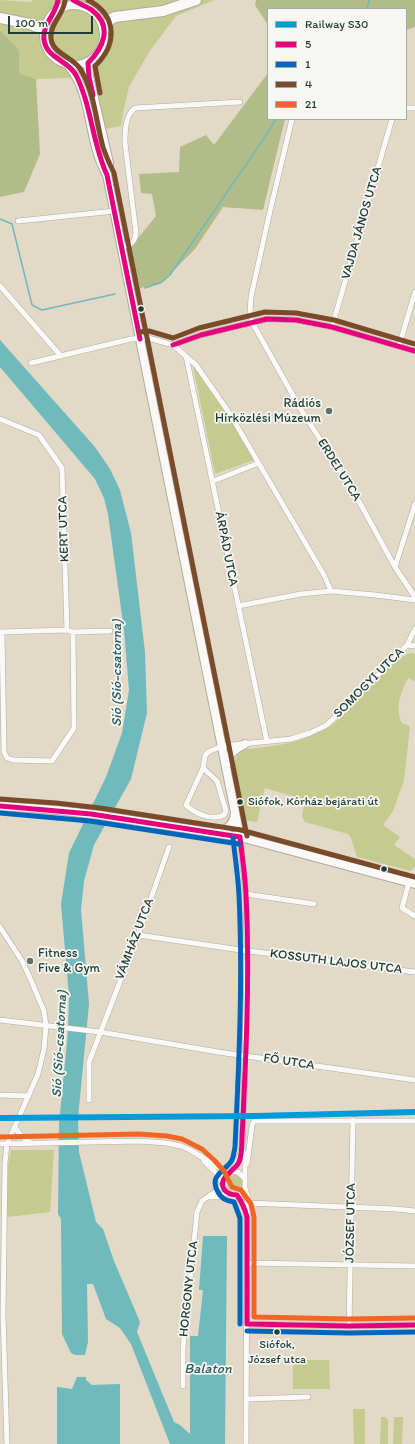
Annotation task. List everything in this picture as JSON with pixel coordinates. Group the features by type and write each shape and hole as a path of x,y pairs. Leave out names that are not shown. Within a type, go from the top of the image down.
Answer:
{"highway":[{"path":"104,29 111,19 115,17 163,11 185,5 196,0"},
{"path":"0,18 8,21 30,24 44,30"}],"main road":[{"path":"55,11 58,0"},
{"path":"108,175 101,164 83,90 75,73 68,65 54,58 48,50 44,40 44,30 50,17 55,11 64,6 77,3 96,14 104,29 102,46 98,53 88,63 89,77 110,163 108,175 240,837"},
{"path":"68,65 81,64 92,59"},
{"path":"226,767 228,758 234,749 245,744"},
{"path":"0,806 56,810 136,820 240,837 412,883"},
{"path":"216,833 228,828 234,821 236,812"}],"street":[{"path":"122,247 132,243 135,239 136,233 125,143 125,131 131,111 135,108 240,102"},
{"name":"ERDEI UTCA","path":"292,120 251,297 250,313 252,322 300,408 355,494 395,567 415,597"},
{"name":"VAJDA JÁNOS UTCA","path":"332,327 392,120"},
{"path":"18,221 115,211"},
{"path":"0,286 61,356"},
{"path":"399,346 415,292"},
{"path":"173,345 201,335 268,319 296,320 332,327 415,351"},
{"path":"31,363 131,339 148,338 173,345 196,365 230,414 324,575 331,591"},
{"name":"ÁRPÁD UTCA","path":"185,355 213,481 267,742"},
{"name":"KERT UTCA","path":"0,419 39,435 62,468 74,728 52,761 13,760 7,758 4,752 1,632"},
{"path":"213,481 259,464"},
{"path":"395,567 415,504"},
{"path":"238,606 301,594 331,591 415,600"},
{"name":"SOMOGYI UTCA","path":"222,746 291,739 325,726 345,710 407,645 415,629"},
{"path":"1,632 110,631"},
{"path":"407,645 415,646"},
{"path":"202,768 217,781 226,811 224,815 219,818 198,814 186,805 202,768 205,756 208,752 222,746"},
{"path":"240,837 246,894 247,950 244,1107"},
{"name":"VÁMHÁZ UTCA","path":"89,1100 89,1062 138,935 169,846"},
{"path":"412,883 402,908 415,916"},
{"path":"246,894 314,904"},
{"path":"0,927 22,961 30,978 44,1011 46,1026 44,1049 38,1074 7,1144 5,1163 2,1220 7,1444"},
{"name":"KOSSUTH LAJOS UTCA","path":"138,935 415,972"},
{"path":"0,1020 46,1026"},
{"name":"FŐ UTCA","path":"46,1026 100,1032 246,1056 415,1080"},
{"path":"0,1095 29,1096"},
{"path":"222,1184 225,1176 238,1163 242,1148 243,1120"},
{"name":"JÓZSEF UTCA","path":"349,1326 354,1120"},
{"path":"245,1168 248,1161 252,1126 255,1121 415,1121"},
{"path":"15,1126 24,1139 31,1143"},
{"path":"0,1144 138,1141 166,1143 181,1146 230,1172 238,1172 244,1177 245,1180"},
{"path":"242,1148 245,1157 245,1188 248,1203 246,1444"},
{"path":"198,1155 218,1175 227,1193"},
{"name":"HORGONY UTCA","path":"183,1386 183,1348 197,1212 202,1201 222,1184"},
{"path":"208,1197 218,1197 227,1193 237,1195 245,1188"},
{"path":"237,1195 245,1207 247,1217"},
{"path":"248,1203 415,1211"},
{"path":"247,1263 415,1266"},
{"path":"247,1324 349,1326 415,1325"},
{"path":"247,1399 308,1397"}],"green space":[{"path":"0,0 31,2 33,0 214,0 176,16 149,52 129,87 121,126 105,129 95,77 36,79 19,73 19,50 0,30"},
{"path":"256,0 415,0 415,27 407,30 407,8 267,8 267,23 255,5"},
{"path":"0,30 19,50 19,73 36,79 40,154 24,192 0,197"},
{"path":"267,74 267,120 285,120 263,210 223,207 195,249 160,284 140,288 130,248 156,216 152,194 141,193 139,174 179,172 180,147 206,135 214,145"},
{"path":"193,366 228,415 254,460 215,474"},
{"path":"411,653 415,654 415,681 408,678 399,700 399,712 402,723 410,726 404,780 393,811 383,825 400,837 394,845 415,859 415,866 411,871 357,857 351,838 348,834 305,822 302,816 305,800 265,788 257,822 244,820 234,766 235,759 238,754 247,749 293,742 330,726 340,718 393,664"},
{"path":"11,1150 54,1150 50,1212 7,1217 8,1166"},
{"path":"232,1175 238,1175 243,1180 241,1189 238,1191 232,1191 227,1186 227,1180"},
{"path":"293,1360 329,1360 330,1389 293,1389"},
{"path":"353,1409 365,1409 365,1444 354,1444"},
{"path":"381,1417 386,1417 386,1419 388,1419 388,1444 380,1444"},
{"path":"395,1417 403,1417 402,1444 393,1444"}],"water":[{"name":"Balaton","path":"0,340 95,447 110,469 120,490 131,533 145,652 147,713 131,779 94,845 84,881 81,910 89,1004 78,1118 79,1152 96,1222 103,1229 114,1261 140,1322 137,1332 174,1422 190,1434 190,1336 198,1336 203,1290 199,1290 203,1236 227,1236 225,1444 170,1444 131,1344 120,1328 106,1319 93,1284 87,1284 88,1342 85,1355 75,1355 71,1353 62,1334 61,1219 58,1214 59,1124 68,1031 69,996 61,904 69,853 106,777 122,733 129,690 124,630 108,514 104,498 95,479 0,367"},
{"path":"77,1377 86,1377 86,1380 92,1385 120,1384 120,1444 57,1444 57,1387 72,1389"}],"waterway":[{"path":"367,8 369,0"},
{"path":"145,288 162,282 170,275 275,120"},
{"path":"0,219 12,224 32,305 42,310 115,294"}],"tunnel":[{"path":"243,1120 244,1107"}],"rail line":[{"name":"S30","path":"0,1118 255,1116 415,1112"}],"transit line":[{"name":"5","path":"58,0 55,10 45,29 44,40 49,51 68,66 76,75 81,87 98,150 107,175 140,339"},
{"name":"5","path":"73,0 93,11 103,24 104,37 98,51 88,63 93,95"},
{"name":"4","path":"88,0 98,6 105,14 111,30 111,39 108,49 95,66 100,93"},
{"name":"4","path":"65,1 62,11 52,28 52,43 59,52 78,66 86,79 92,98 103,147 114,173 247,836"},
{"name":"4","path":"139,332 149,331 173,338 199,328 265,312 296,313 334,320 415,344"},
{"name":"5","path":"173,345 201,335 267,319 296,320 332,327 415,351"},
{"name":"4","path":"0,799 100,808 241,830 415,877"},
{"name":"5","path":"0,806 91,814 240,837"},
{"name":"1","path":"0,813 90,821 239,844"},
{"name":"5","path":"240,837 246,888 248,956 242,1147 239,1162 225,1178 222,1185 225,1191 237,1195 247,1217 247,1324"},
{"name":"1","path":"233,838 239,895 241,958 235,1147 232,1160 216,1177 215,1186 223,1198 234,1202 240,1218 240,1324"},
{"name":"21","path":"0,1137 139,1134 167,1136 182,1139 202,1149 214,1160 224,1171 232,1187 241,1190 251,1204 254,1217 254,1317 349,1319 415,1318"},
{"name":"5","path":"247,1324 349,1326 415,1325"},
{"name":"1","path":"247,1331 349,1333 415,1332"}],"place":[{"name":"Rádiós Hírközlési Múzeum","path":"329,411"},
{"name":"Siófok, Kórház bejárati út","path":"240,802"},
{"name":"Fitness Five & Gym","path":"30,961"},
{"name":"Siófok, József utca","path":"277,1332"}],"water label":[{"name":"Sió (Sió-csatorna)","path":"117,673"},
{"name":"Sió (Sió-csatorna)","path":"60,1044"}]}
